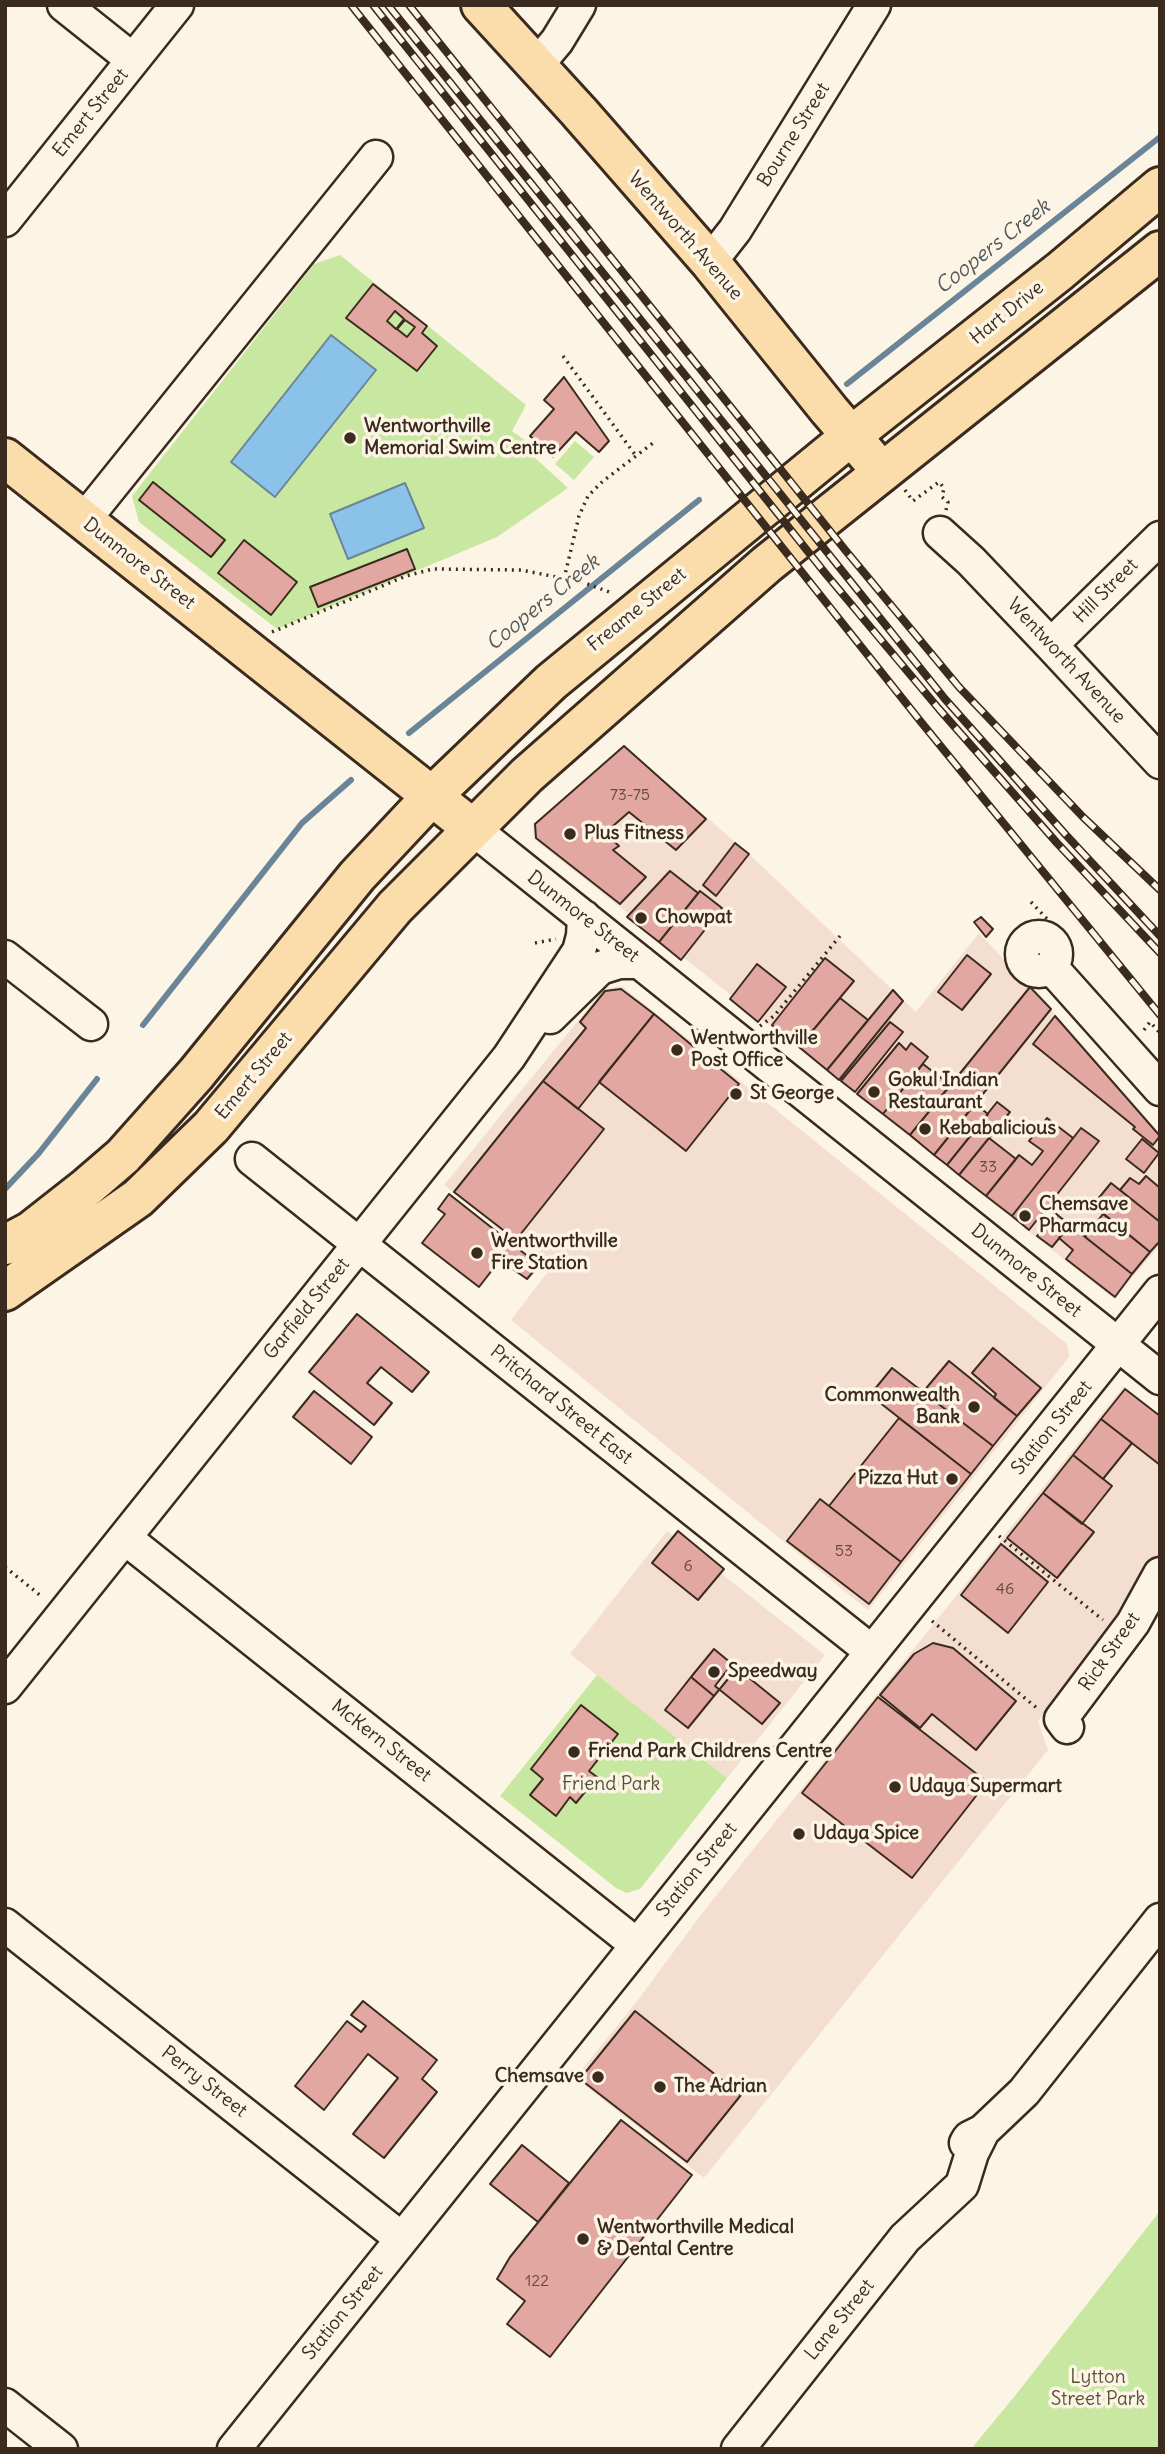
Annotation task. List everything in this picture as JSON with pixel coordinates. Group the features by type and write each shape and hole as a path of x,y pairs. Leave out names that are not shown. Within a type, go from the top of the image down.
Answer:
{"main road":[{"name":"Wentworth Avenue","path":"481,5 710,262 851,436 893,478"},
{"name":"Hart Drive","path":"851,436 1060,271 1160,187"},
{"path":"472,828 527,775 768,564 893,478 1160,251"},
{"name":"Freame Street","path":"433,795 561,673 851,436"},
{"name":"Dunmore Street","path":"5,458 472,828"},
{"path":"5,1245 31,1231 123,1156 196,1074 357,876 433,795"},
{"name":"Emert Street","path":"5,1291 138,1198 211,1128 395,907 472,828"}],"street":[{"path":"64,5 133,61"},
{"name":"Emert Street","path":"5,220 177,5"},
{"path":"536,66 557,41 579,5"},
{"name":"Bourne Street","path":"710,262 735,230 874,5"},
{"path":"84,520 376,157"},
{"name":"Wentworth Avenue","path":"940,533 971,561 1160,762"},
{"name":"Hill Street","path":"1051,645 1160,538"},
{"name":"Dunmore Street","path":"472,828 1160,1378"},
{"name":"Garfield Street","path":"5,1687 509,1057 579,951 584,918"},
{"path":"5,957 91,1024"},
{"path":"509,1057 600,968 619,962 640,962"},
{"path":"1051,967 1160,1089"},
{"name":"Pritchard Street East","path":"252,1159 871,1651"},
{"name":"Station Street","path":"234,2449 1160,1292"},
{"name":"McKern Street","path":"125,1538 637,1944"},
{"name":"Rick Street","path":"1054,1720 1061,1719 1123,1637 1160,1574"},
{"name":"Lane Street","path":"738,2449 905,2238 948,2197 962,2150 969,2138 983,2131 1024,2092 1160,1920"},
{"name":"Perry Street","path":"5,1925 402,2239"},
{"path":"5,2405 61,2449"}],"path":[{"path":"563,356 636,456"},
{"path":"564,579 579,516 588,496 603,481 653,443"},
{"path":"893,478 913,501 939,482 948,502 940,533"},
{"path":"272,632 406,576 433,569 521,570 583,582 610,591"},
{"path":"760,1026 774,1016 839,936"},
{"path":"535,943 558,939"},
{"path":"1150,1022 1160,1033"},
{"path":"999,1536 1123,1637"},
{"path":"5,1567 41,1596"},
{"path":"932,1621 1054,1720"}],"shaded area":[{"path":"624,746 749,854 916,1012 979,933 1056,1015 1160,1134 1160,1245 1114,1299 534,839 533,824"},
{"path":"622,986 1067,1344 1069,1357 868,1610 511,1320 550,1269 444,1185 604,989"},
{"path":"1124,1386 1160,1415 1160,1564 1038,1721 1048,1750 704,2178 575,2078 638,2000 703,1912"},
{"path":"667,1531 825,1655 727,1778 570,1654"}],"green space":[{"name":"Wentworthville Memorial Swim Centre","path":"340,255 526,405 512,431 533,446 532,455 568,488 497,537 277,629 139,522 132,496 314,264"},
{"path":"575,441 594,457 574,480 555,464"},
{"name":"Friend Park","path":"597,1675 727,1778 640,1889 627,1893 616,1888 500,1796"},
{"name":"Lytton Street Park","path":"1160,2211 1160,2449 971,2449 1014,2397"}],"water":[{"path":"331,335 376,370 275,497 231,462"},
{"path":"405,483 424,528 348,559 330,514"}],"building":[{"path":"373,284 427,326 422,333 437,346 417,371 346,318","holes":["395,311 404,319 396,329 387,321","405,320 415,327 407,337 397,329"]},
{"path":"564,377 609,441 599,452 576,432 553,457 530,436 554,409 544,400"},
{"path":"153,482 225,540 211,557 139,500"},
{"path":"244,540 297,582 271,615 218,573"},
{"path":"407,549 415,569 318,607 310,587"},
{"path":"624,746 706,819 676,850 629,812 605,833 619,846 613,850 646,877 620,904 536,838 535,824"},
{"path":"735,843 749,854 716,896 703,885"},
{"path":"670,871 698,893 659,942 627,917"},
{"path":"700,891 722,908 681,960 659,942"},
{"path":"981,917 993,929 986,937 974,922"},
{"path":"967,955 991,974 962,1010 938,992"},
{"path":"825,958 854,981 799,1047 772,1025"},
{"path":"757,964 786,987 758,1022 730,999"},
{"path":"1030,987 1051,1009 934,1155 910,1135"},
{"path":"621,989 654,1014 578,1109 543,1081 586,1028 580,1022 605,991"},
{"path":"893,990 903,1001 839,1080 827,1070"},
{"path":"840,998 868,1020 827,1070 799,1047"},
{"path":"654,1014 739,1084 686,1151 599,1082"},
{"path":"1055,1016 1160,1136 1153,1145 1133,1129 1135,1127 1033,1044"},
{"path":"890,1022 903,1032 855,1092 841,1081"},
{"path":"899,1043 906,1050 911,1043 928,1057 883,1114 857,1094"},
{"path":"923,1064 950,1085 910,1135 883,1114"},
{"path":"543,1081 604,1129 516,1240 454,1192"},
{"path":"997,1102 1010,1112 959,1175 947,1165"},
{"path":"975,1104 988,1114 947,1165 934,1155"},
{"path":"1047,1118 1073,1138 1012,1216 986,1196 1019,1155 1032,1165 1043,1151 1029,1141"},
{"path":"1081,1128 1099,1141 1029,1230 1012,1216"},
{"path":"989,1138 1016,1159 986,1196 959,1175"},
{"path":"1142,1139 1159,1153 1144,1173 1126,1159"},
{"path":"1146,1176 1160,1188 1160,1222 1120,1190 1130,1178 1139,1184"},
{"path":"1111,1183 1160,1222 1160,1241 1150,1252 1093,1205"},
{"path":"449,1194 539,1265 527,1279 500,1260 479,1287 422,1243 445,1214 438,1209"},
{"path":"1055,1213 1070,1225 1052,1247 1037,1236"},
{"path":"1103,1214 1150,1252 1132,1274 1085,1237"},
{"path":"1070,1225 1132,1274 1115,1297 1066,1259 1073,1250 1059,1238"},
{"path":"357,1314 429,1372 412,1392 381,1367 367,1383 392,1403 374,1425 309,1372"},
{"path":"993,1348 1041,1388 1017,1416 994,1398 996,1394 972,1373"},
{"name":"Commonwealth Bank","path":"949,1361 1017,1416 993,1446 923,1392"},
{"path":"892,1368 993,1446 971,1474 870,1395"},
{"path":"1125,1389 1160,1416 1160,1465 1101,1419"},
{"path":"314,1391 372,1437 351,1464 293,1417"},
{"path":"899,1418 971,1474 901,1562 829,1506"},
{"path":"1101,1419 1132,1443 1103,1479 1073,1455"},
{"path":"1073,1455 1112,1486 1082,1524 1043,1493"},
{"path":"1043,1493 1094,1532 1057,1578 1007,1538"},
{"path":"820,1499 901,1562 869,1604 787,1541"},
{"path":"678,1531 724,1569 698,1600 652,1563"},
{"path":"1001,1544 1048,1582 1008,1633 961,1595"},
{"path":"933,1643 953,1648 1016,1701 976,1750 932,1714 920,1728 880,1695 914,1654"},
{"name":"Speedway","path":"714,1649 737,1668 714,1696 691,1677"},
{"path":"732,1664 780,1703 762,1724 715,1686"},
{"path":"691,1677 714,1696 688,1728 665,1710"},
{"name":"Udaya Supermart","path":"878,1697 987,1782 912,1878 802,1793"},
{"name":"Friend Park Childrens Centre","path":"581,1705 618,1734 589,1771 597,1777 576,1803 570,1797 556,1816 530,1795 543,1779 531,1769"},
{"path":"363,2001 437,2060 422,2079 437,2092 384,2158 353,2134 398,2078 368,2054 324,2110 295,2086 347,2021 361,2032 366,2026 351,2015"},
{"name":"The Adrian","path":"635,2011 741,2095 687,2162 580,2079"},
{"name":"Wentworthville Medical & Dental Centre","path":"621,2120 692,2175 550,2357 507,2324 525,2301 497,2279 510,2257"},
{"path":"522,2145 569,2183 538,2222 490,2184"}],"waterway":[{"name":"Coopers Creek","path":"847,384 1160,137"},
{"name":"Coopers Creek","path":"409,733 699,500"},
{"name":"Coopers Creek","path":"143,1025 302,823 351,780"},
{"name":"Coopers Creek","path":"5,1189 39,1153 97,1079"}],"railway":[{"path":"351,5 921,722 1160,1015"},
{"path":"373,5 825,573 939,709 1057,843 1160,953"},
{"path":"388,5 945,699 1160,936"},
{"path":"409,5 846,551 959,687 1083,817 1160,890"}],"place":[{"name":"Wentworthville Memorial Swim Centre","path":"350,438"},
{"name":"Plus Fitness","path":"570,834"},
{"name":"Chowpat","path":"641,918"},
{"name":"Wentworthville Post Office","path":"677,1050"},
{"name":"Gokul Indian Restaurant","path":"874,1092"},
{"name":"St George","path":"736,1094"},
{"name":"Kebabalicious","path":"925,1129"},
{"name":"Chemsave Pharmacy","path":"1025,1216"},
{"name":"Wentworthville Fire Station","path":"477,1253"},
{"name":"Commonwealth Bank","path":"974,1407"},
{"name":"Pizza Hut","path":"952,1479"},
{"name":"Speedway","path":"714,1672"},
{"name":"Friend Park Childrens Centre","path":"574,1752"},
{"name":"Udaya Supermart","path":"895,1787"},
{"name":"Udaya Spice","path":"799,1834"},
{"name":"Chemsave","path":"598,2077"},
{"name":"The Adrian","path":"660,2087"},
{"name":"Wentworthville Medical & Dental Centre","path":"583,2239"}]}
